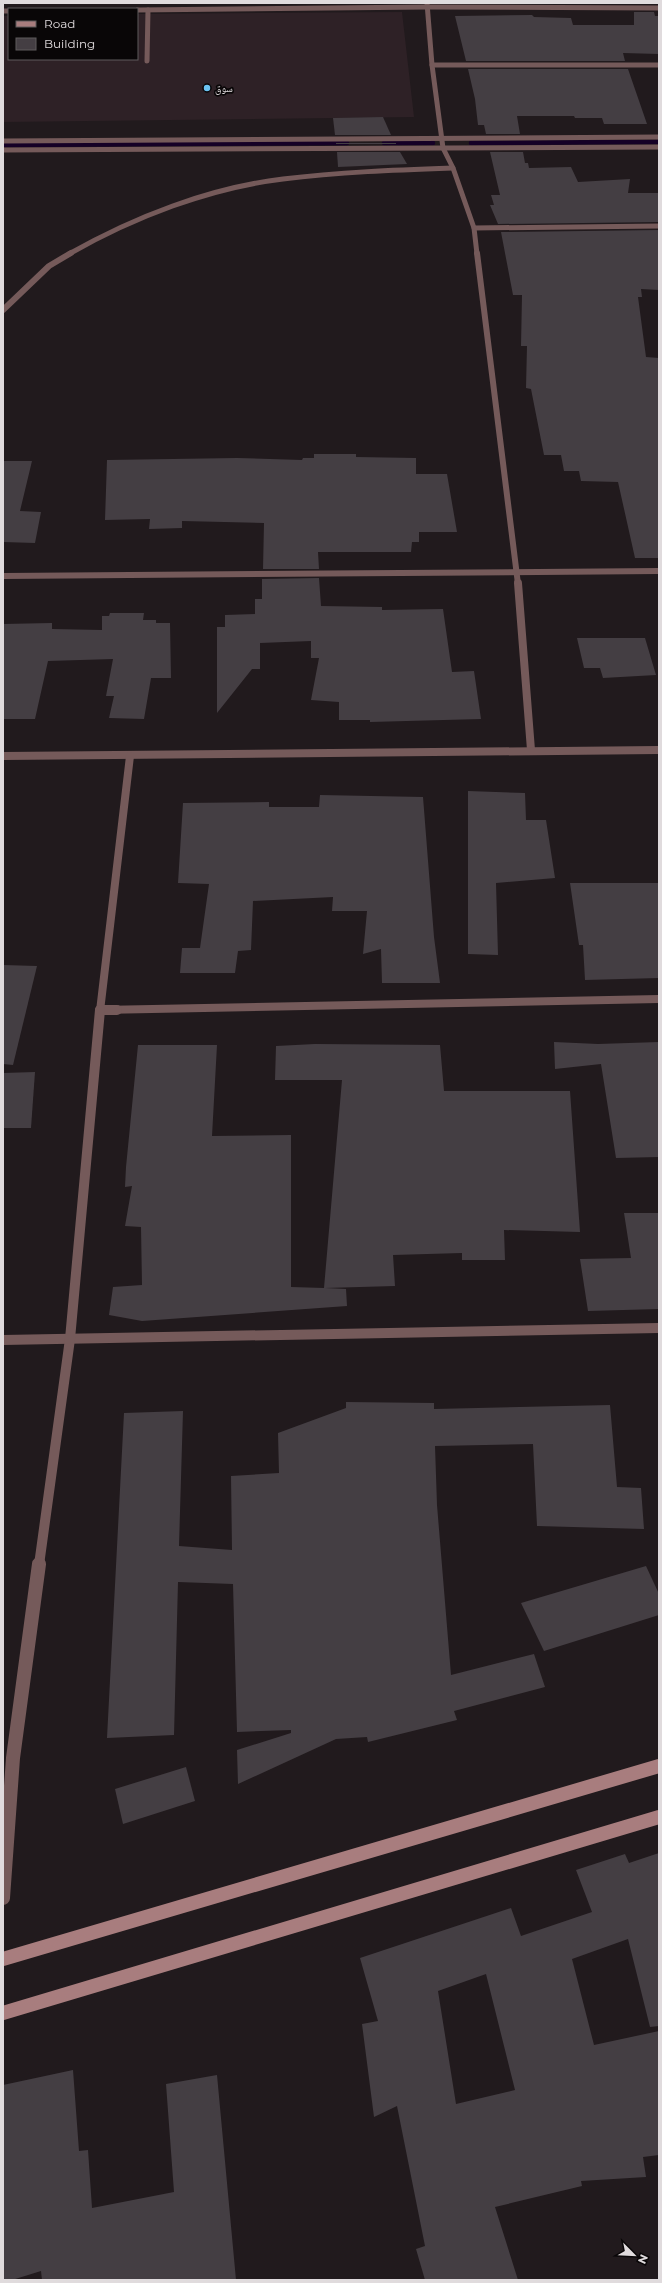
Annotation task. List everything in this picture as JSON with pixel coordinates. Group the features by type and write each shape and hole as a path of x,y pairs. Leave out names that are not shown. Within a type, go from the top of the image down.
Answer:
{"street":[{"path":"138,10 427,5 659,8"},
{"path":"427,5 432,65 443,148 453,168 474,228 517,573 531,750"},
{"path":"146,62 148,10"},
{"path":"432,65 659,65"},
{"path":"3,141 659,137"},
{"path":"3,150 659,148"},
{"path":"3,310 49,266 97,238 172,206 235,188 282,179 358,172 453,168"},
{"path":"474,228 659,226"},
{"path":"3,576 659,571"},
{"path":"3,756 659,750"},
{"path":"3,1898 8,1758 70,1339 100,1010 130,756"},
{"path":"100,1010 659,999"},
{"path":"3,1340 659,1328"},
{"path":"3,1959 659,1766"},
{"path":"3,2013 659,1817"}],"shaded area":[{"name":"سوق","path":"402,12 414,117 3,122 3,16 8,16 8,60 138,60 138,14"}],"building":[{"path":"634,12 654,12 655,16 659,16 659,54 623,53 625,61 466,61 455,16 532,15 534,17 571,18 573,25 634,25"},
{"path":"468,69 628,69 647,124 604,124 602,118 575,118 574,116 517,116 520,134 486,134 484,125 478,125 475,99"},
{"path":"383,117 391,135 335,135 333,118"},
{"path":"396,143 396,144 336,144"},
{"path":"337,152 400,152 407,164 338,167"},
{"path":"490,152 523,152 525,163 528,163 529,168 571,167 578,182 630,179 628,193 659,193 659,222 498,224 490,205 494,205 491,195 500,195"},
{"path":"659,230 659,290 641,289 642,297 638,297 646,357 659,358 659,558 635,558 618,482 581,481 579,471 564,471 561,455 544,455 531,389 526,388 527,346 521,346 522,295 513,295 501,232"},
{"path":"314,454 356,454 356,457 416,458 416,474 447,474 457,532 419,532 419,542 412,542 411,552 318,552 319,569 263,569 264,523 182,521 182,528 149,529 150,519 105,520 107,460 237,458 302,460 303,458 314,458"},
{"path":"3,461 32,461 20,511 41,512 35,543 3,542"},
{"path":"319,578 321,606 382,607 382,610 443,609 452,672 474,671 481,719 370,722 370,720 339,720 339,702 311,700 319,658 311,658 311,641 260,643 260,669 252,669 217,713 217,627 225,627 225,615 255,614 255,599 262,599 262,579"},
{"path":"110,613 144,613 143,620 156,620 156,623 170,623 171,678 151,678 144,719 109,718 114,696 106,696 113,659 48,661 35,719 3,719 3,624 52,623 52,629 102,630 102,616 109,616"},
{"path":"577,638 645,638 656,675 603,678 600,668 584,668"},
{"path":"468,791 525,793 526,820 546,820 555,878 496,883 498,955 468,954"},
{"path":"320,795 423,797 434,937 440,983 382,983 381,949 363,954 367,911 332,911 333,897 253,901 251,950 238,951 235,973 180,973 182,948 200,948 209,884 178,883 183,803 269,802 269,807 319,807"},
{"path":"570,883 659,883 659,978 585,980 583,945 579,945"},
{"path":"3,965 37,966 13,1065 3,1064"},
{"path":"554,1042 598,1044 659,1042 659,1157 616,1158 601,1064 555,1069"},
{"path":"315,1044 440,1045 444,1091 570,1091 580,1232 504,1230 505,1260 462,1260 462,1253 393,1255 395,1286 325,1288 346,1289 347,1306 142,1321 109,1315 113,1287 142,1285 141,1227 125,1226 132,1186 125,1187 138,1045 217,1045 212,1136 291,1135 291,1287 324,1288 342,1080 275,1080 276,1046"},
{"path":"35,1072 31,1128 3,1128 3,1073"},
{"path":"624,1213 659,1213 659,1309 588,1311 580,1259 631,1258"},
{"path":"346,1402 434,1403 434,1409 610,1405 617,1487 641,1488 644,1529 537,1526 533,1444 435,1446 437,1505 451,1675 534,1654 545,1687 454,1711 457,1720 368,1742 367,1737 336,1739 238,1784 237,1750 291,1733 291,1730 237,1732 233,1584 178,1582 174,1735 107,1738 124,1413 183,1411 179,1546 232,1550 231,1476 279,1473 278,1433 346,1408"},
{"path":"646,1566 659,1594 659,1615 544,1651 521,1603"},
{"path":"186,1767 195,1801 123,1824 115,1789"},
{"path":"659,1853 659,2026 650,2027 628,1939 572,1959 594,2045 659,2031 659,2155 643,2157 646,2177 581,2181 582,2186 495,2207 518,2280 425,2280 416,2249 425,2246 397,2106 374,2117 362,2024 378,2021 360,1958 511,1908 521,1936 592,1912 576,1870 625,1854 629,1863","holes":["486,1974 515,2090 456,2104 438,1991"]},
{"path":"73,2070 79,2151 88,2150 92,2208 174,2192 166,2084 217,2075 236,2280 42,2280 41,2271 12,2280 3,2280 3,2085"}],"waterway":[{"path":"471,143 659,142"},
{"path":"3,145 347,143"},
{"path":"384,143 433,143"}],"place":[{"name":"سوق","path":"207,88"}]}
